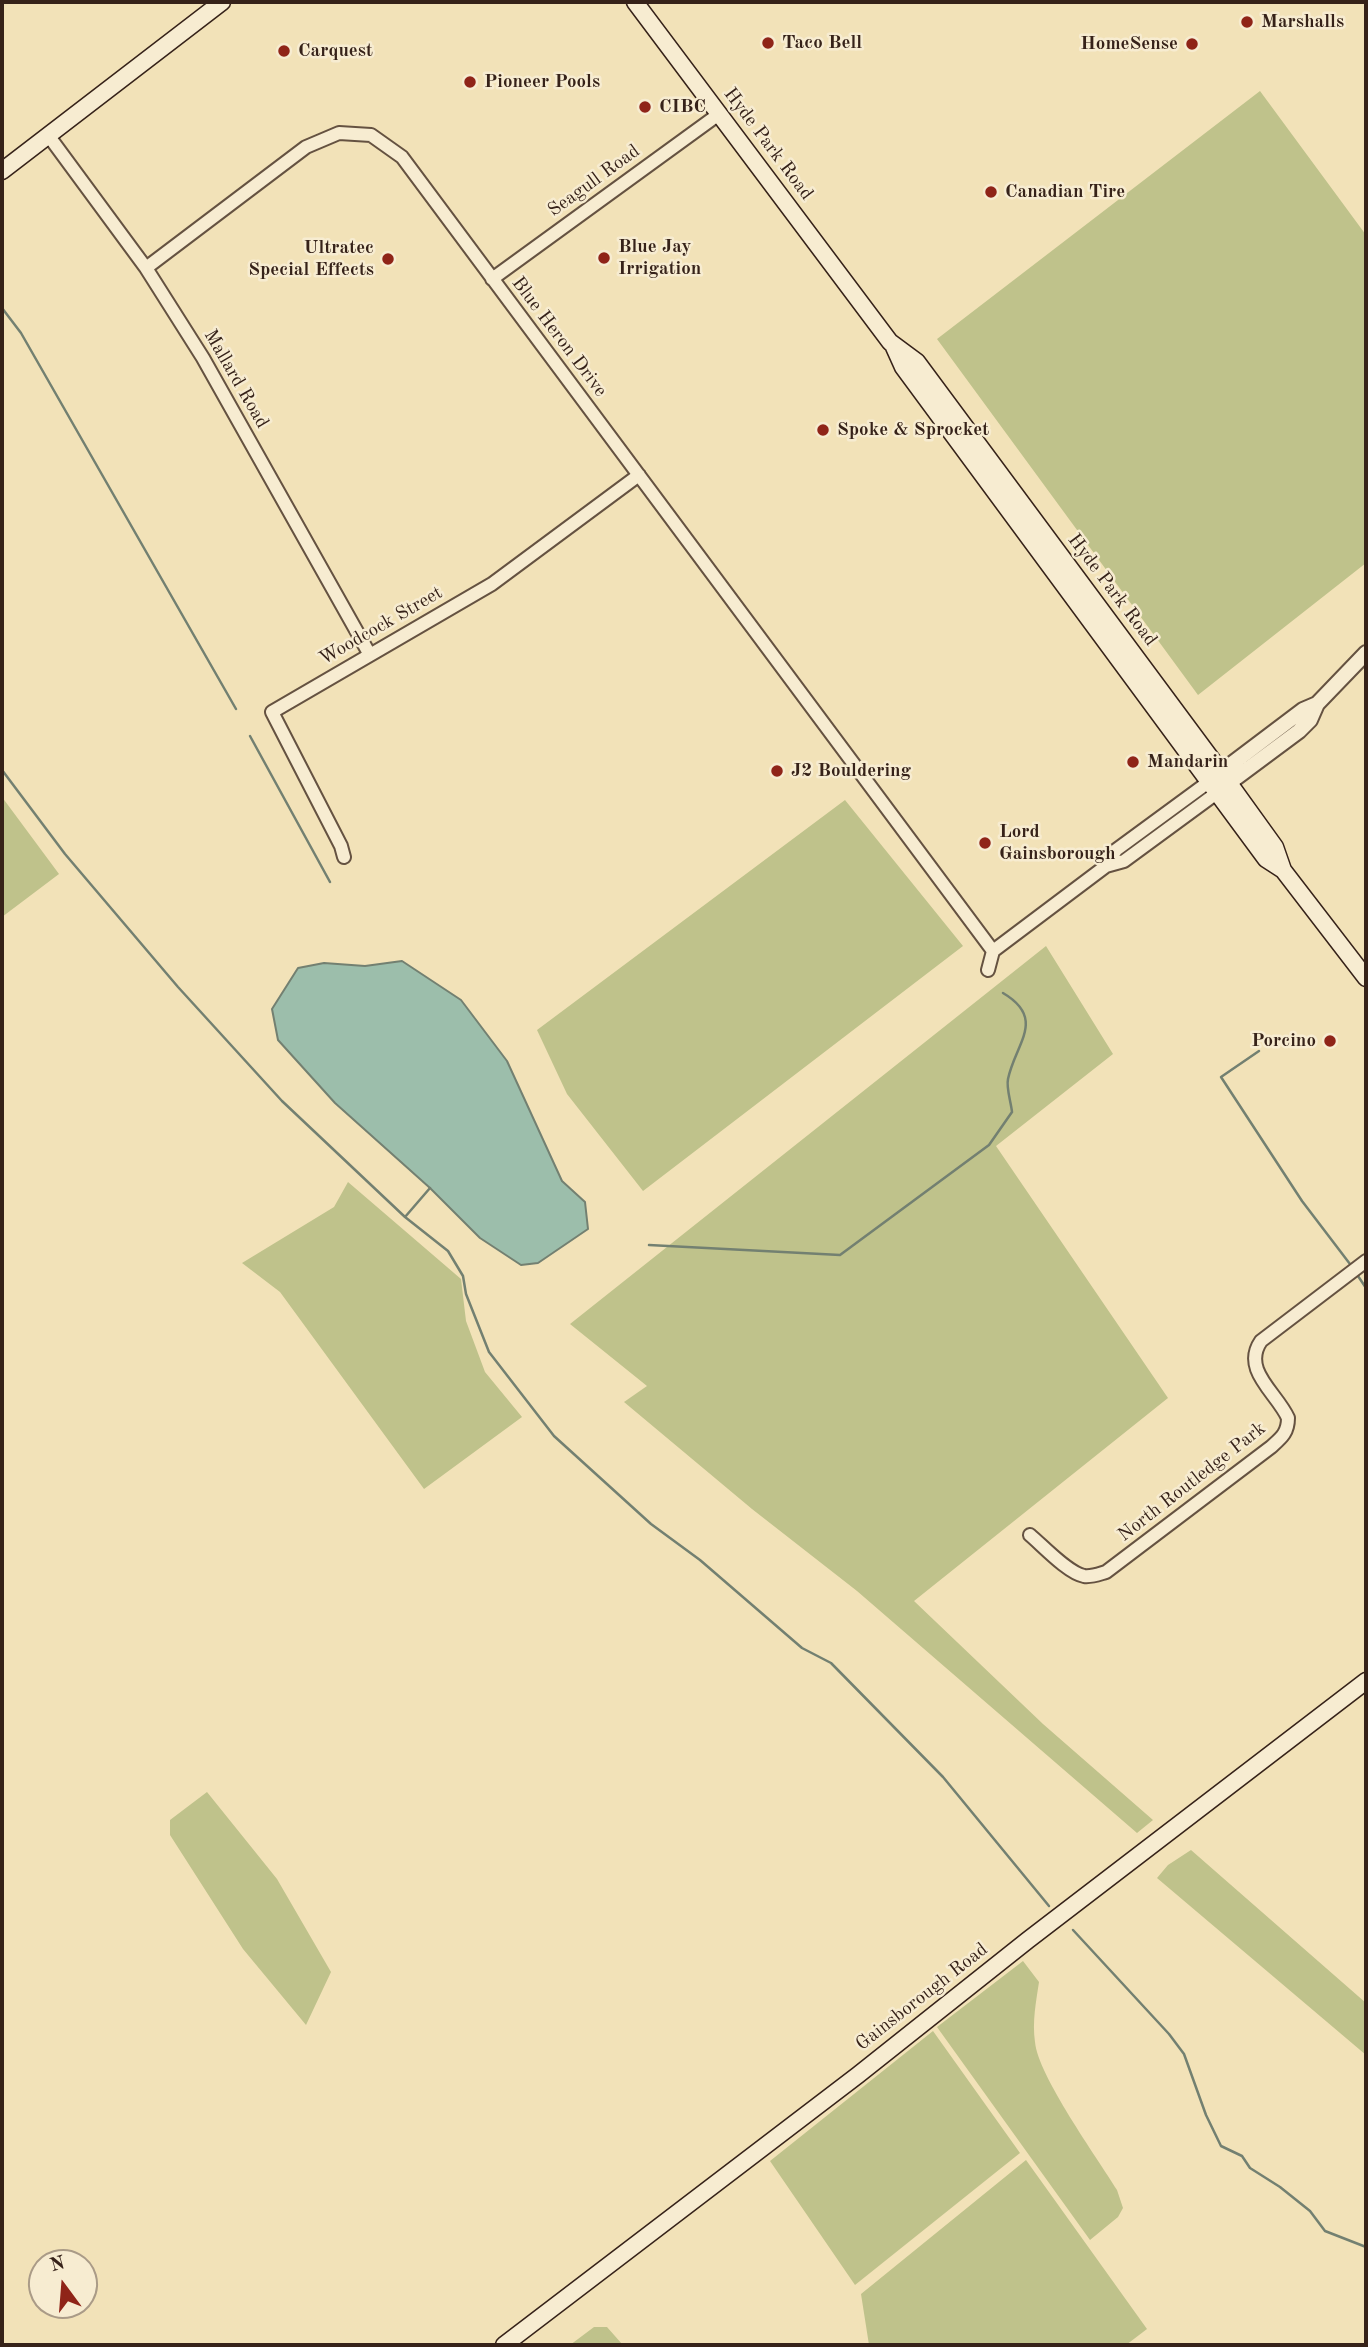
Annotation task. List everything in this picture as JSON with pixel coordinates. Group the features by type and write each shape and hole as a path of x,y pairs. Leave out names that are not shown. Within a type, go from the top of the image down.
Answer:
{"main road":[{"path":"2,171 222,2"},
{"name":"Hyde Park Road","path":"635,2 893,345 902,367 1219,782 1266,859 1283,870 1366,978"},
{"name":"Gainsborough Road","path":"504,2345 858,2075 1028,1940 1366,1681"}],"street":[{"name":"Seagull Road","path":"492,279 719,114"},
{"name":"Blue Heron Drive","path":"146,268 306,147 338,133 371,135 402,157 993,951"},
{"name":"Mallard Road","path":"48,135 146,268 203,358 369,655"},
{"name":"Woodcock Street","path":"344,857 341,846 272,712 492,584 639,475"},
{"path":"988,970 993,951 1106,866 1116,850 1219,782 1303,710 1317,704 1366,653"},
{"name":"North Routledge Park","path":"1030,1535 1082,1576 1106,1572 1271,1447 1285,1434 1288,1418 1254,1365 1256,1349 1261,1341 1365,1262"}],"green space":[{"path":"1260,91 1366,235 1366,563 1198,695 937,339"},
{"path":"2,797 59,874 2,917"},
{"path":"845,800 963,946 643,1191 567,1094 537,1030"},
{"path":"1046,946 1113,1054 996,1146 1168,1398 914,1601 1043,1724 1153,1820 1137,1833 857,1591 752,1509 624,1402 647,1386 570,1324"},
{"path":"348,1182 461,1279 466,1321 485,1372 522,1417 424,1489 280,1292 242,1263 334,1207"},
{"path":"207,1792 277,1879 331,1972 306,2025 243,1949 170,1835 170,1820"},
{"path":"1191,1850 1366,2003 1366,2055 1157,1878 1168,1865"},
{"path":"1023,1961 1039,1982 1035,2042 1046,2075 1117,2190 1123,2208 1118,2217 1090,2240 937,2027"},
{"path":"933,2031 1020,2153 855,2285 770,2161"},
{"path":"1026,2160 1147,2329 1126,2345 869,2345 861,2294"},
{"path":"594,2327 607,2327 622,2344 570,2345"}],"shaded area":[{"path":"402,961 461,1000 507,1061 562,1181 585,1202 588,1229 538,1263 521,1265 480,1238 430,1188 335,1103 278,1040 272,1009 298,968 324,963 365,966"}],"waterway":[{"path":"2,308 21,333 236,709"},
{"path":"250,736 330,882"},
{"path":"2,770 65,854 178,987 282,1101 405,1217 448,1251 463,1276 466,1294 489,1352 554,1436 651,1524 700,1560 802,1648 831,1663 943,1777 1049,1906"},
{"path":"649,1245 840,1255 989,1145 1012,1112 1008,1079 1025,1033 1026,1022 1016,1003 1003,993"},
{"path":"1259,1051 1221,1077 1302,1201 1353,1268"},
{"path":"405,1217 430,1188"},
{"path":"1356,1273 1366,1288"},
{"path":"1073,1930 1169,2034 1184,2054 1206,2115 1221,2146 1242,2156 1250,2168 1310,2211 1325,2231 1366,2247"}],"place":[{"name":"Marshalls","path":"1247,22"},
{"name":"Taco Bell","path":"768,43"},
{"name":"HomeSense","path":"1192,44"},
{"name":"Carquest","path":"284,51"},
{"name":"Pioneer Pools","path":"470,82"},
{"name":"CIBC","path":"645,107"},
{"name":"Canadian Tire","path":"991,192"},
{"name":"Blue Jay Irrigation","path":"604,258"},
{"name":"Ultratec Special Effects","path":"388,259"},
{"name":"Spoke & Sprocket","path":"823,430"},
{"name":"Mandarin","path":"1133,762"},
{"name":"J2 Bouldering","path":"777,771"},
{"name":"Lord Gainsborough","path":"985,843"},
{"name":"Porcino","path":"1330,1041"}]}
